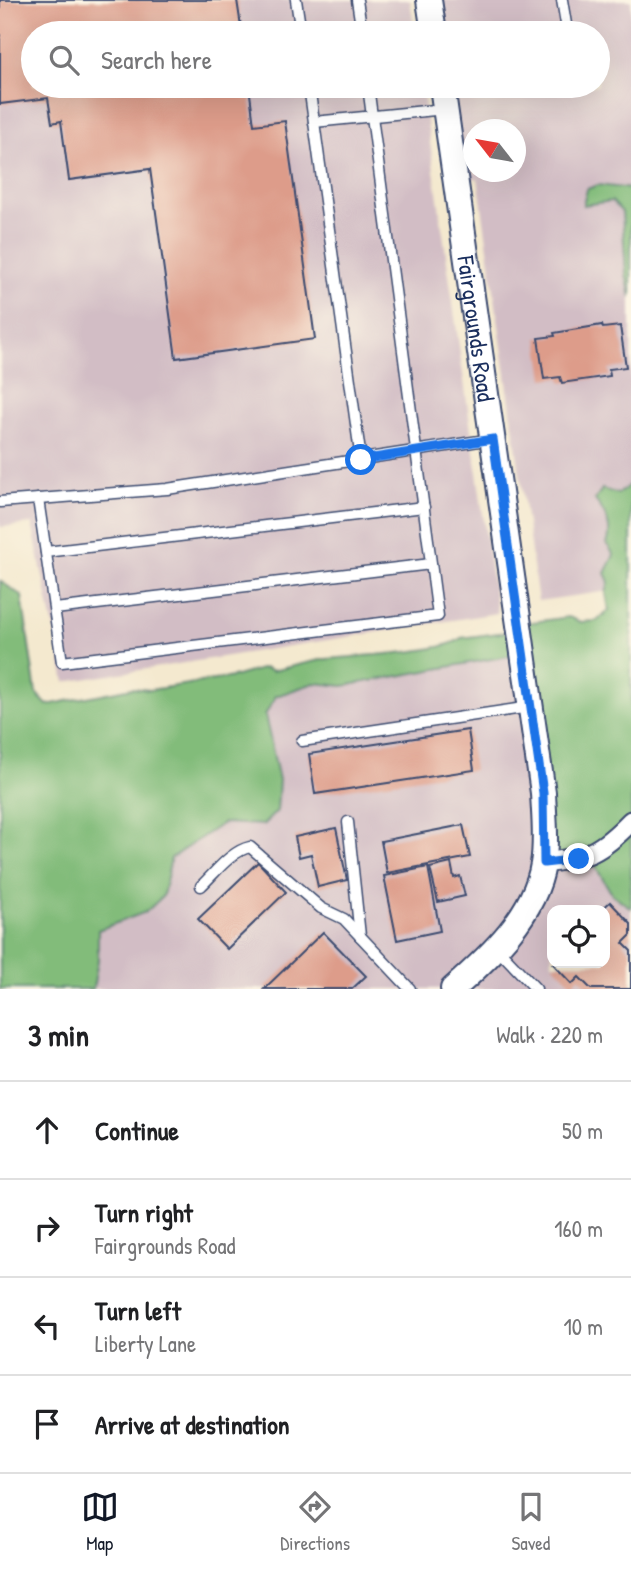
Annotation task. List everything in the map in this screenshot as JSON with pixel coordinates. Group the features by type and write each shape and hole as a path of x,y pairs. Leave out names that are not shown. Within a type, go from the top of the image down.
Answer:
{"street":[{"path":"429,0 432,21"},
{"name":"Fairgrounds Road","path":"444,98 543,793 544,863 525,912 453,989"},
{"path":"544,863 579,859 594,852 611,842 631,821"}],"lane":[{"path":"296,0 299,21"},
{"path":"357,0 360,21"},
{"path":"562,0 566,21"},
{"path":"311,98 361,460"},
{"path":"38,499 62,662 438,616 370,98"},
{"path":"314,122 372,116 444,98"},
{"path":"0,502 167,489 493,439"},
{"path":"46,552 424,507"},
{"path":"55,609 431,564"},
{"path":"302,741 531,707"},
{"path":"348,822 360,936"},
{"path":"201,886 234,854 250,847 321,908 344,919 410,989"},
{"path":"496,946 536,989"}],"shaded area":[{"path":"0,0 410,0 413,21 21,21 21,98 424,98 497,613 65,682 32,524 0,527"},
{"path":"428,0 631,0 631,588 538,601 479,182 526,182 526,119 463,119 463,182 457,183 443,98 610,98 610,21 431,21"},
{"path":"520,654 589,856 612,894 631,908 631,989 93,989 98,960 98,930 146,912 163,896 171,858 223,823 263,825 279,780 265,715 276,696 314,683 343,686"}],"green space":[{"path":"598,185 631,189 631,297 626,274 622,212 612,201 583,205 587,189"},
{"path":"631,484 631,908 612,894 589,856 551,862 519,654 343,686 314,683 276,696 265,715 279,780 277,811 263,825 223,823 171,858 163,896 146,912 98,930 98,960 93,989 0,989 0,581 22,596 36,693 47,705 132,688 150,690 233,677 264,668 272,671 326,659 419,650 452,643 461,638 514,631 518,624 569,617 580,622 596,621 609,610 606,593 609,582 605,573 614,555 607,544 607,521 595,500 602,489 618,494"}],"building":[{"path":"0,0 237,0 240,21 21,21 21,98 48,98 0,104"},
{"path":"48,98 251,98 254,125 285,121 315,339 176,358 150,169 69,180 61,121 52,123"},
{"path":"602,325 603,328 620,326 626,367 609,369 610,376 562,383 560,377 544,379 538,338"},
{"path":"468,730 474,770 315,794 309,754"},
{"path":"463,825 470,857 387,873 381,841"},
{"path":"336,828 347,880 318,887 311,854 299,857 295,837"},
{"path":"258,862 286,892 227,949 198,919"},
{"path":"451,863 454,878 460,876 465,896 438,902 430,868"},
{"path":"428,867 440,931 397,940 384,876"},
{"path":"610,902 631,924 631,935 623,943 631,951 631,989 591,989 579,977 572,984 557,968 610,968 610,905 607,905"},
{"path":"323,932 366,976 352,989 264,989"}],"route":[{"path":"361,460 493,439 543,793 544,863 579,859"}]}
